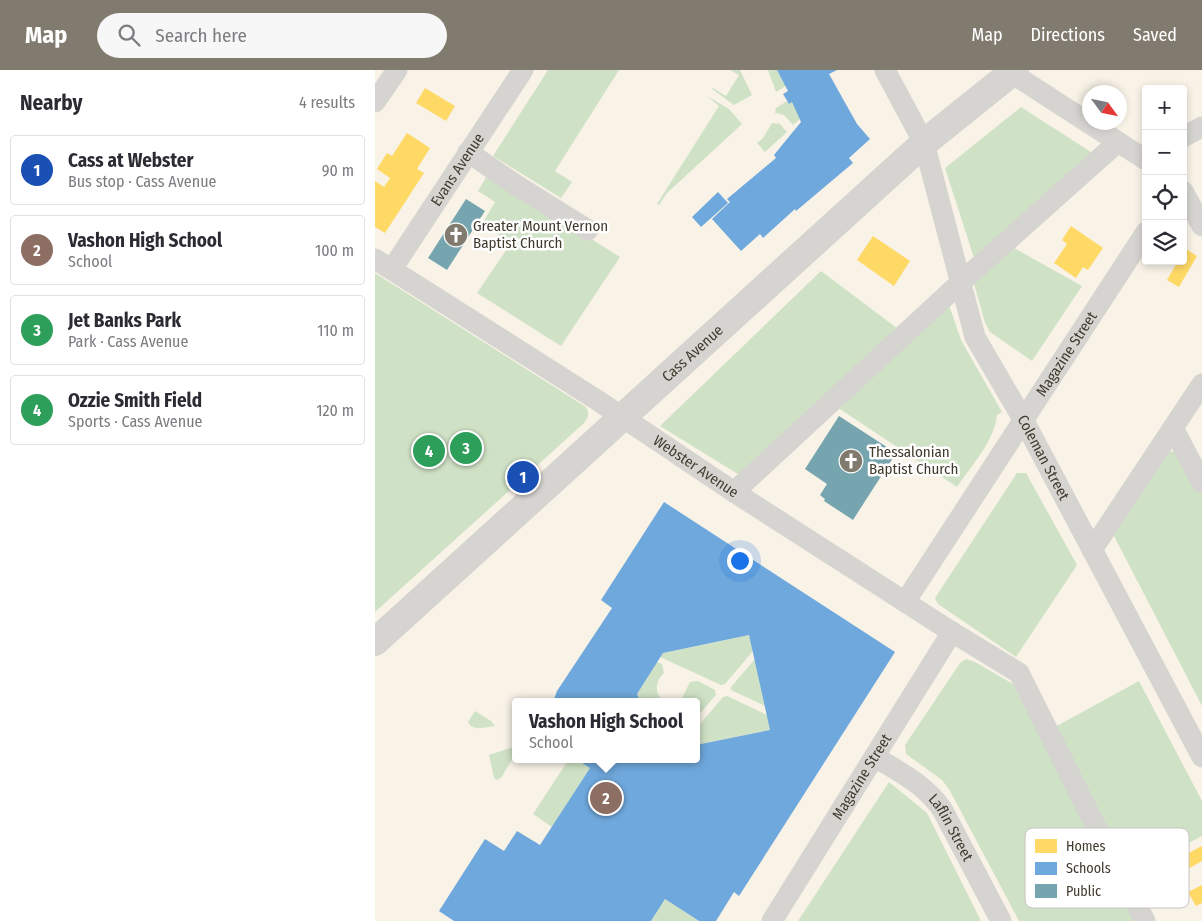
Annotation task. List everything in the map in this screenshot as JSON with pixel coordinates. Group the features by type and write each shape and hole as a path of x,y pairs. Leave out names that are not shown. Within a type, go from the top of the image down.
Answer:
{"main road":[{"name":"Cass Avenue","path":"375,642 924,143 1012,71"}],"street":[{"path":"375,102 397,70"},
{"name":"Evans Avenue","path":"383,264 468,152 523,70"},
{"name":"Coleman Street","path":"885,70 924,143 975,337 1024,421 1202,757"},
{"path":"1012,71 1142,157"},
{"path":"1187,135 1202,127"},
{"path":"734,492 960,283 1118,142"},
{"path":"468,152 516,185 588,230"},
{"path":"1187,198 1202,226"},
{"name":"Magazine Street","path":"905,602 1142,238"},
{"name":"Webster Avenue","path":"383,264 623,417 734,492 905,602 1019,673 1096,828"},
{"path":"1092,550 1202,384"},
{"path":"1173,428 1202,483"},
{"name":"Magazine Street","path":"772,921 952,632"},
{"name":"Laflin Street","path":"875,757 918,783 931,794 942,809 1001,921"},
{"name":"Webster Avenue","path":"1138,908 1145,921"}],"green space":[{"path":"548,70 619,70 555,171 572,182 561,198 493,156"},
{"path":"730,70 740,70 752,95 734,105 712,89 726,96 739,75"},
{"path":"768,70 777,70 786,86 776,92"},
{"path":"707,96 729,109 742,124 667,193 659,205 657,204 719,106"},
{"path":"787,101 789,104 792,102 800,119 793,125 784,115 775,113 776,108"},
{"path":"1021,107 1097,156 975,261 945,168"},
{"path":"772,123 780,124 787,132 765,152 757,143 763,138"},
{"path":"488,174 620,257 561,346 477,293 511,243 482,224 495,202 478,191"},
{"path":"1014,248 1082,286 1032,361 990,332 985,323 973,280"},
{"path":"821,271 902,332 741,476 660,426"},
{"path":"375,273 586,407 588,414 583,424 375,612"},
{"path":"948,302 961,340 1002,412 997,415 992,434 987,443 957,487 834,405"},
{"path":"1167,451 1178,452 1202,490 1202,706 1113,534"},
{"path":"1017,473 1026,473 1077,565 1016,657 938,604 935,598"},
{"path":"749,635 753,651 725,684 721,685 660,657 663,653"},
{"path":"755,659 765,706 731,690 731,687"},
{"path":"966,659 975,662 1013,684 1090,828 1025,828 1025,908 1132,908 1139,921 1019,921 949,789 942,780 906,754 905,745 960,663"},
{"path":"657,662 662,664 664,673 660,677 657,686 658,694 661,698 638,698 637,694"},
{"path":"698,681 715,690 716,695 700,713 700,698 682,698 690,682"},
{"path":"1139,681 1202,801 1202,836 1189,843 1189,828 1107,828 1055,727"},
{"path":"727,696 767,715 770,730 700,744 700,724 723,697"},
{"path":"475,711 491,721 495,726 476,728 470,725 468,722"},
{"path":"512,747 512,760 501,778 497,780 494,778 489,755"},
{"path":"566,763 582,763 590,768 552,827 533,814"},
{"path":"889,782 927,813 981,921 798,921"},
{"path":"665,899 699,921 651,921"}],"building: Homes":[{"path":"425,88 455,106 446,121 416,103"},
{"path":"407,133 430,148 417,169 424,173 385,233 375,227 375,181 384,187 390,178 377,169 387,153 392,156"},
{"path":"1071,226 1103,248 1088,270 1083,267 1076,278 1054,263 1067,244 1062,240"},
{"path":"873,236 910,261 894,286 857,260"},
{"path":"1187,250 1197,256 1179,287 1167,280 1176,265 1187,265"},
{"path":"1202,846 1202,861 1189,868 1189,853"},
{"path":"1202,885 1202,903 1196,906 1189,892"}],"building: Schools":[{"path":"777,70 837,70 829,74 857,124 870,139 849,158 853,163 796,211 795,209 763,238 760,234 741,251 712,219 730,202 727,199 776,158 774,155 801,122 792,102 789,104 783,94 788,91"},
{"path":"718,192 728,203 701,227 692,217"},
{"path":"664,502 895,652 739,896 734,892 716,921 699,921 665,899 651,921 454,921 439,911 485,839 504,851 517,831 540,845 590,768 582,763 700,763 700,744 770,730 749,635 663,653 637,694 638,698 554,698 557,691 612,608 601,600"}],"building: Public":[{"name":"Greater Mount Vernon Baptist Church","path":"466,199 485,211 447,270 428,258"},
{"name":"Thessalonian Baptist Church","path":"839,416 896,453 853,520 824,501 825,499 820,495 827,484 805,469"}],"place":[{"name":"Greater Mount Vernon Baptist Church","path":"456,235"},
{"name":"Jet Banks Park","path":"466,448"},
{"name":"Ozzie Smith Field","path":"429,451"},
{"name":"Thessalonian Baptist Church","path":"851,461"},
{"name":"Cass at Webster","path":"523,477"},
{"name":"Vashon High School","path":"606,798"}]}
